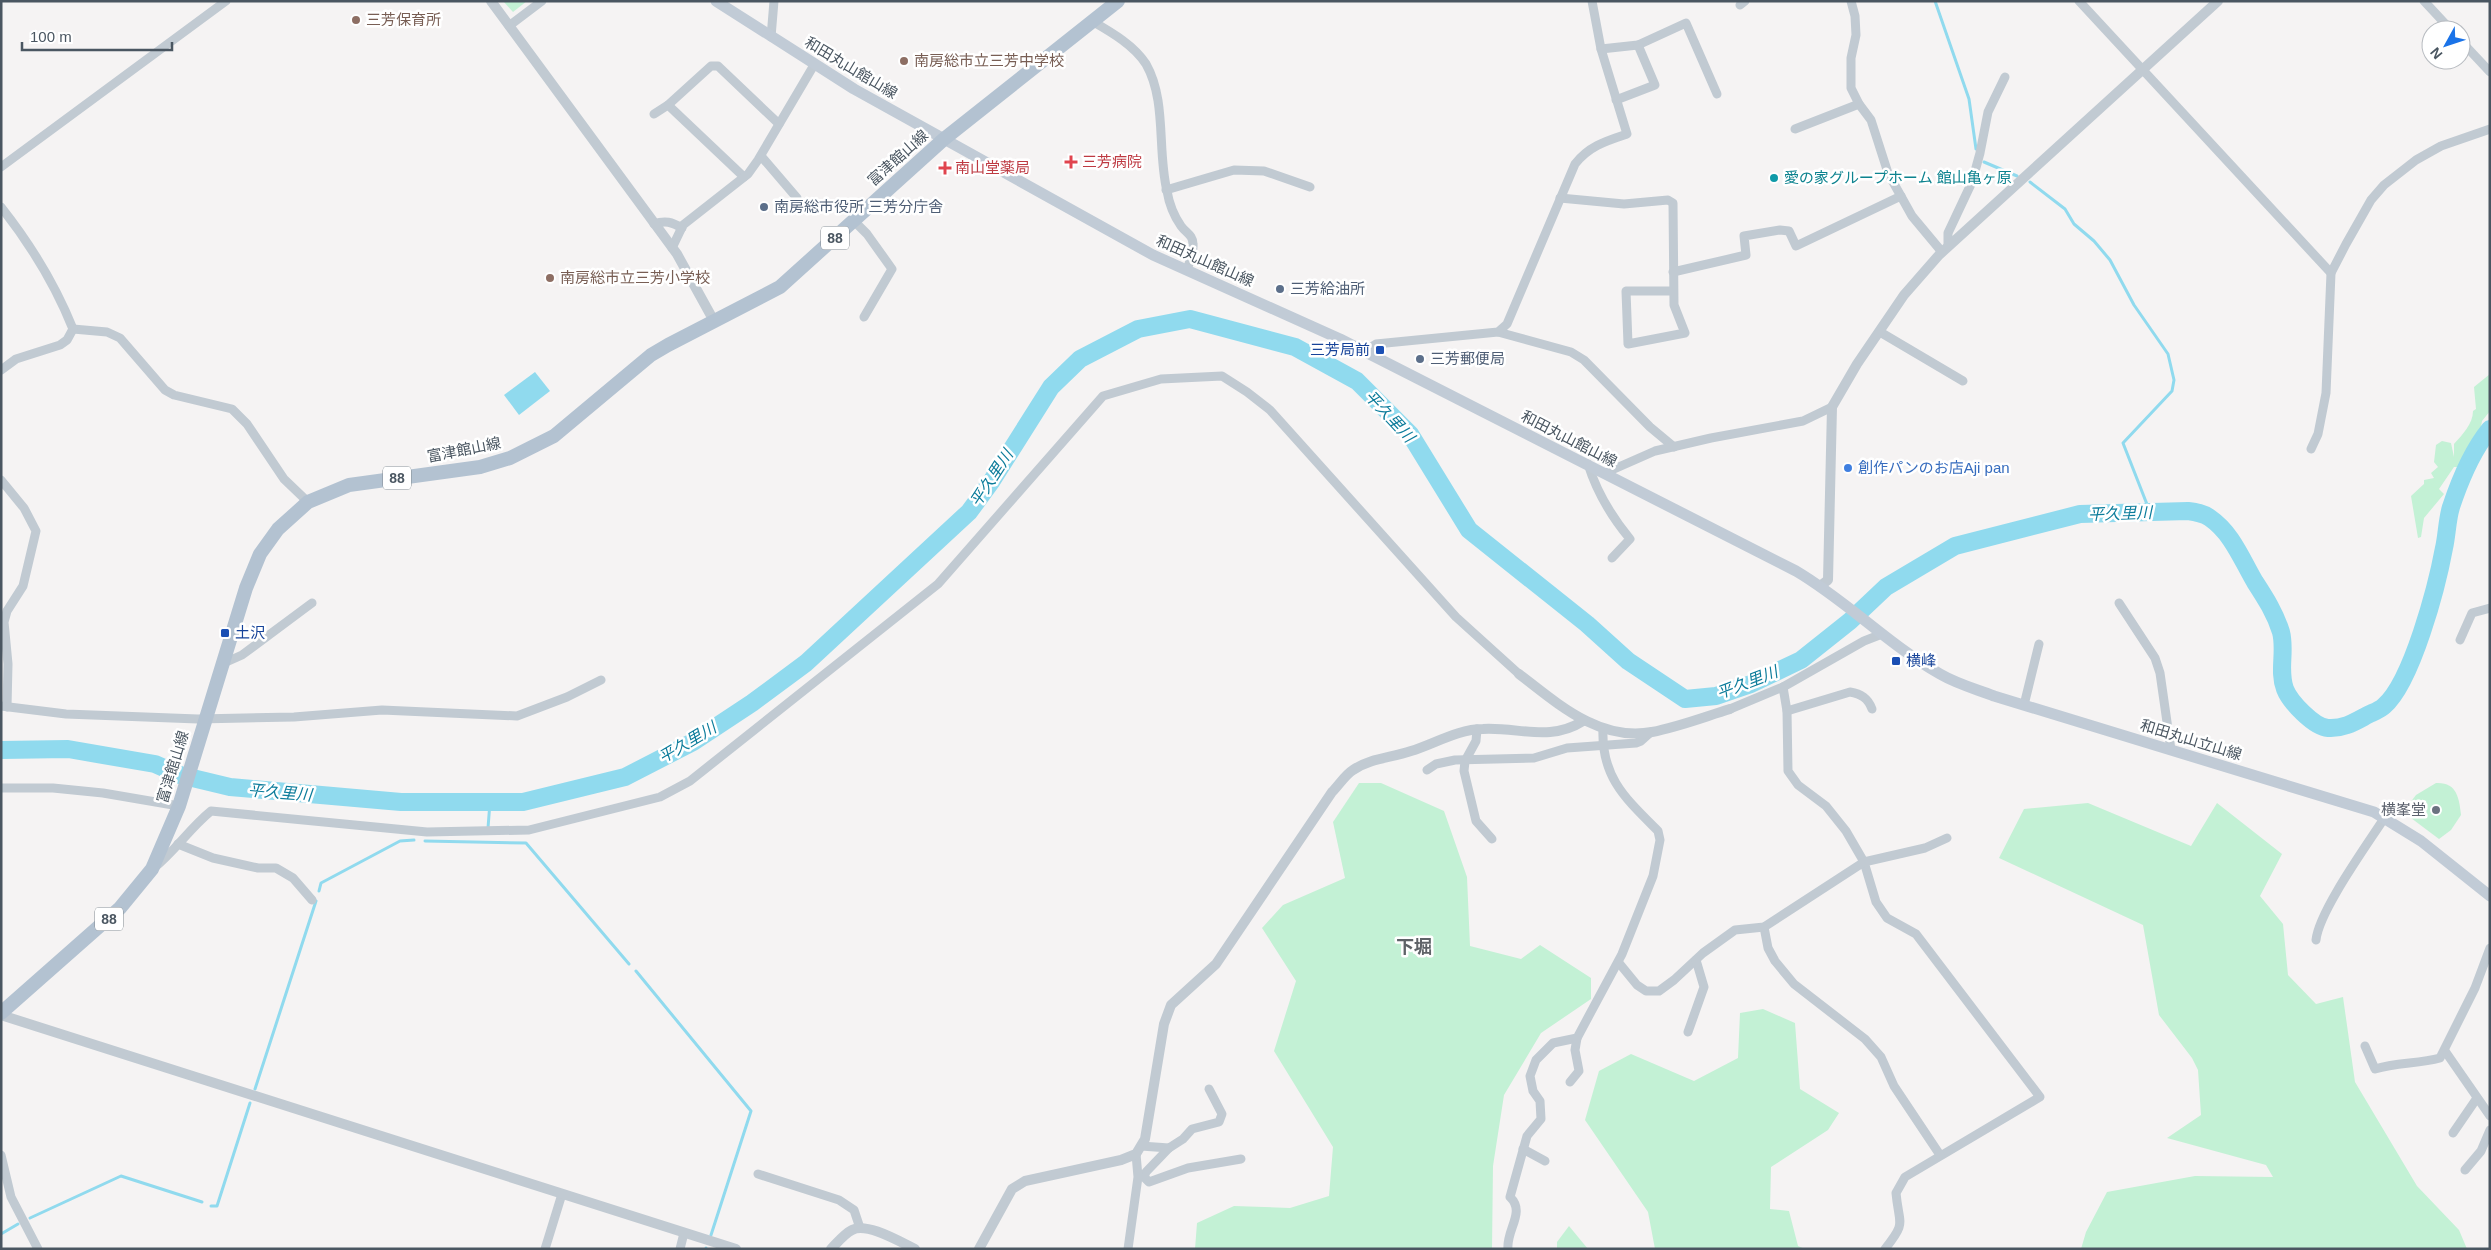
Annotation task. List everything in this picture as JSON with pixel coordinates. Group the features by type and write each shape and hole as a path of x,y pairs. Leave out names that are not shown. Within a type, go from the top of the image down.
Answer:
{"main road":[{"name":"和田丸山館山線","path":"716,1 814,65 1119,236 1187,270 1323,331 1588,464 1823,587 1878,632"},
{"name":"富津館山線","path":"1,1014 120,908 152,869 167,840 180,802 246,588 260,554 278,529 308,502 349,485 480,467 510,458 554,436 651,356 780,287 944,139 1118,1"},
{"name":"和田丸山立山線","path":"1878,632 1942,676 2024,705 2385,817 2421,841 2490,896"}],"street":[{"path":"1,167 226,1"},
{"path":"491,1 672,248 714,321"},
{"path":"509,26 542,1"},
{"path":"771,37 774,1"},
{"path":"1498,332 1507,324 1575,164 1584,152 1597,144 1626,134 1601,49 1592,1"},
{"path":"1851,1 1855,16 1856,35 1851,58 1852,88 1858,104 1871,120 1888,173 1912,216 1945,249"},
{"path":"2078,1 2331,273"},
{"path":"1823,587 1828,580 1832,407 1904,295 1945,249 2218,1"},
{"path":"2424,1 2442,20"},
{"path":"1092,22 1115,35 1136,52 1146,64 1156,90 1166,190 1172,208 1182,227 1191,235 1194,244 1187,270"},
{"path":"1601,49 1638,45 1686,23 1717,94"},
{"path":"1616,100 1655,85 1638,45"},
{"path":"2471,52 2490,72"},
{"path":"672,248 682,228 744,177 761,156 814,65"},
{"path":"654,114 668,105 711,66 718,66 779,124"},
{"path":"1945,249 1948,233 1972,182 1988,112 2005,77"},
{"path":"1795,129 1858,104"},
{"path":"668,105 744,177"},
{"path":"2311,450 2320,426 2326,393 2331,273 2371,200 2384,185 2416,160 2441,146 2490,129"},
{"path":"761,156 797,198"},
{"path":"1166,190 1234,170 1264,171 1310,187"},
{"path":"1673,272 1746,255 1744,236 1780,230 1789,231 1796,246 1901,196"},
{"path":"1560,198 1624,204 1640,201 1668,200 1673,204 1673,272 1674,291 1674,305 1686,334 1628,344 1626,291 1674,291"},
{"path":"1,207 38,257 60,295 74,329"},
{"path":"654,224 662,221 673,223 682,228"},
{"path":"854,221 868,234 892,269 864,316"},
{"path":"1,370 16,359 60,345 67,340 74,329"},
{"path":"74,329 106,332 120,338 165,390 174,395 232,409 247,424 284,479 308,502"},
{"path":"1363,352 1376,344 1390,341 1498,332 1571,352 1584,360 1650,427 1674,447"},
{"path":"1880,332 1962,381"},
{"path":"152,869 169,857 178,844 211,811 427,832 529,830 660,797 690,781 938,584 1103,396 1162,379 1222,376 1270,410 1456,616 1519,674 1583,721 1603,728 1627,732 1651,732 1730,709 1783,687 1878,632"},
{"path":"1605,473 1655,452 1803,421 1832,407"},
{"path":"1588,464 1595,488 1613,518 1630,539 1612,558"},
{"path":"1,480 24,508 36,531 23,586 7,611 4,622 8,664 4,706 66,714 205,719 219,717 294,717 382,710 517,716 550,704 601,680"},
{"path":"224,663 242,655 312,603"},
{"path":"2119,603 2155,658 2160,673 2171,750"},
{"path":"2460,640 2472,613 2490,608"},
{"path":"2024,705 2039,644"},
{"path":"1783,687 1787,711 1788,771 1798,785 1826,806 1846,831 1864,862 1876,902 1886,918 1916,934 2040,1097 1905,1177 1896,1193 1901,1223 1900,1230 1885,1249"},
{"path":"1787,711 1850,692 1860,694 1870,703 1872,709"},
{"path":"1128,1249 1138,1177 1138,1150 1145,1139 1164,1024 1171,1005 1216,964 1332,792 1352,770 1370,761 1409,752 1468,731 1478,729 1556,732 1583,721"},
{"path":"1570,1082 1579,1072 1575,1050 1577,1038 1619,963 1653,876 1660,840 1658,831 1612,779 1602,745 1603,728"},
{"path":"1478,729 1476,740 1465,761 1464,771 1476,821 1492,839"},
{"path":"1427,770 1442,763 1455,760 1534,758 1567,748 1641,742 1651,732"},
{"path":"1,788 70,790 180,802"},
{"path":"2316,940 2317,929 2326,912 2385,817"},
{"path":"1619,963 1637,985 1646,991 1659,991 1735,930 1764,927 1864,862 1925,848 1947,838"},
{"path":"178,844 213,858 258,868 276,868 293,878 312,900"},
{"path":"1764,927 1768,948 1775,961 1794,984 1865,1039 1881,1057 1894,1086 1940,1155"},
{"path":"2365,1046 2375,1068 2391,1064 2427,1062 2440,1058 2475,988 2490,948"},
{"path":"1688,1032 1704,987 1696,960"},
{"path":"1,1014 736,1249"},
{"path":"1508,1249 1507,1241 1517,1214 1516,1203 1510,1197 1511,1187 1527,1136 1540,1119 1540,1101 1533,1091 1530,1076 1536,1060 1553,1043 1577,1038"},
{"path":"2445,1051 2490,1116"},
{"path":"1209,1089 1222,1114 1219,1122 1192,1129 1183,1139 1169,1148 1146,1172 1144,1178 1149,1182 1188,1168 1241,1159"},
{"path":"2454,1132 2477,1098"},
{"path":"2465,1170 2481,1151 2490,1130"},
{"path":"979,1249 1012,1189 1025,1181 1121,1160 1138,1150 1169,1148"},
{"path":"1523,1149 1545,1161"},
{"path":"1,1155 11,1197 38,1249"},
{"path":"758,1174 839,1200 854,1210 860,1228"},
{"path":"544,1249 562,1194"},
{"path":"831,1249 852,1230 860,1228 871,1230 915,1249"},
{"path":"680,1249 684,1233"}],"green space":[{"path":"503,1 527,1 513,12"},
{"path":"2490,374 2490,411 2482,421 2479,439 2472,454 2461,467 2454,467 2439,489 2444,494 2424,518 2421,537 2418,538 2411,496 2424,484 2424,480 2434,478 2431,473 2438,467 2434,462 2436,445 2442,441 2451,443 2454,457 2454,444 2466,429 2473,416 2473,411 2476,409 2474,387"},
{"path":"1359,783 1381,783 1444,811 1467,877 1470,946 1521,959 1540,945 1591,978 1591,999 1541,1033 1504,1095 1493,1166 1492,1249 1195,1249 1197,1223 1234,1206 1290,1208 1329,1196 1333,1147 1274,1051 1296,981 1262,928 1283,905 1345,878 1333,822"},
{"path":"2436,783 2443,783 2453,788 2458,797 2461,815 2451,830 2439,839 2403,812 2416,795"},
{"path":"2088,803 2191,846 2217,803 2282,854 2260,896 2283,924 2288,975 2316,1004 2343,997 2355,1082 2417,1186 2459,1230 2467,1249 2081,1249 2086,1232 2107,1192 2195,1176 2273,1177 2266,1165 2167,1138 2201,1115 2198,1070 2192,1058 2159,1015 2143,925 1999,858 2024,809"},
{"path":"1763,1009 1795,1023 1800,1089 1839,1113 1828,1130 1771,1167 1770,1209 1789,1211 1798,1246 1805,1249 1655,1249 1648,1212 1585,1120 1599,1071 1631,1054 1694,1081 1738,1058 1740,1013"},
{"path":"1569,1226 1588,1249 1557,1249 1557,1242"}],"water":[{"path":"535,372 550,391 519,415 504,395"}],"waterway":[{"path":"1935,1 1969,99 1976,149"},
{"path":"1984,162 2017,176"},
{"path":"2030,182 2065,209 2074,224 2094,241 2110,260 2134,305 2168,354 2174,380 2172,391 2123,443 2150,512"},
{"name":"平久里川","path":"1,750 68,749 155,764 180,775 230,787 401,802 523,802 625,777 693,742 752,703 806,663 969,512 991,482 1051,387 1080,359 1138,329 1190,319 1295,347 1357,381 1410,434 1469,530 1587,624 1628,661 1685,699 1716,696 1751,684 1801,660 1850,621 1886,587 1955,546 2080,514 2188,511 2207,516 2218,524 2236,547 2270,606 2281,632 2283,682 2292,700 2303,713 2322,727 2338,728 2382,708 2394,694 2404,677 2422,632 2429,608 2441,565 2450,512 2455,497 2472,456 2490,429"},
{"path":"488,828 490,802"},
{"path":"319,891 321,883 400,841 414,840"},
{"path":"425,841 526,843 629,964"},
{"path":"255,1089 316,901"},
{"path":"636,971 751,1111 711,1235"},
{"path":"211,1206 217,1206 250,1103"},
{"path":"30,1218 121,1176 202,1202"},
{"path":"1,1234 18,1224"}],"place":[{"name":"三芳保育所","path":"356,20"},
{"name":"南房総市立三芳中学校","path":"904,61"},
{"name":"三芳病院","path":"1071,162"},
{"name":"南山堂薬局","path":"945,168"},
{"name":"愛の家グループホーム 館山亀ヶ原","path":"1774,178"},
{"name":"南房総市役所 三芳分庁舎","path":"764,207"},
{"name":"南房総市立三芳小学校","path":"550,278"},
{"name":"三芳給油所","path":"1280,289"},
{"name":"三芳局前","path":"1380,350"},
{"name":"三芳郵便局","path":"1420,359"},
{"name":"創作パンのお店Aji pan","path":"1848,468"},
{"name":"土沢","path":"225,633"},
{"name":"横峰","path":"1896,661"},
{"name":"横峯堂","path":"2436,810"}],"district":[{"name":"下堀","path":"1414,947"}]}
